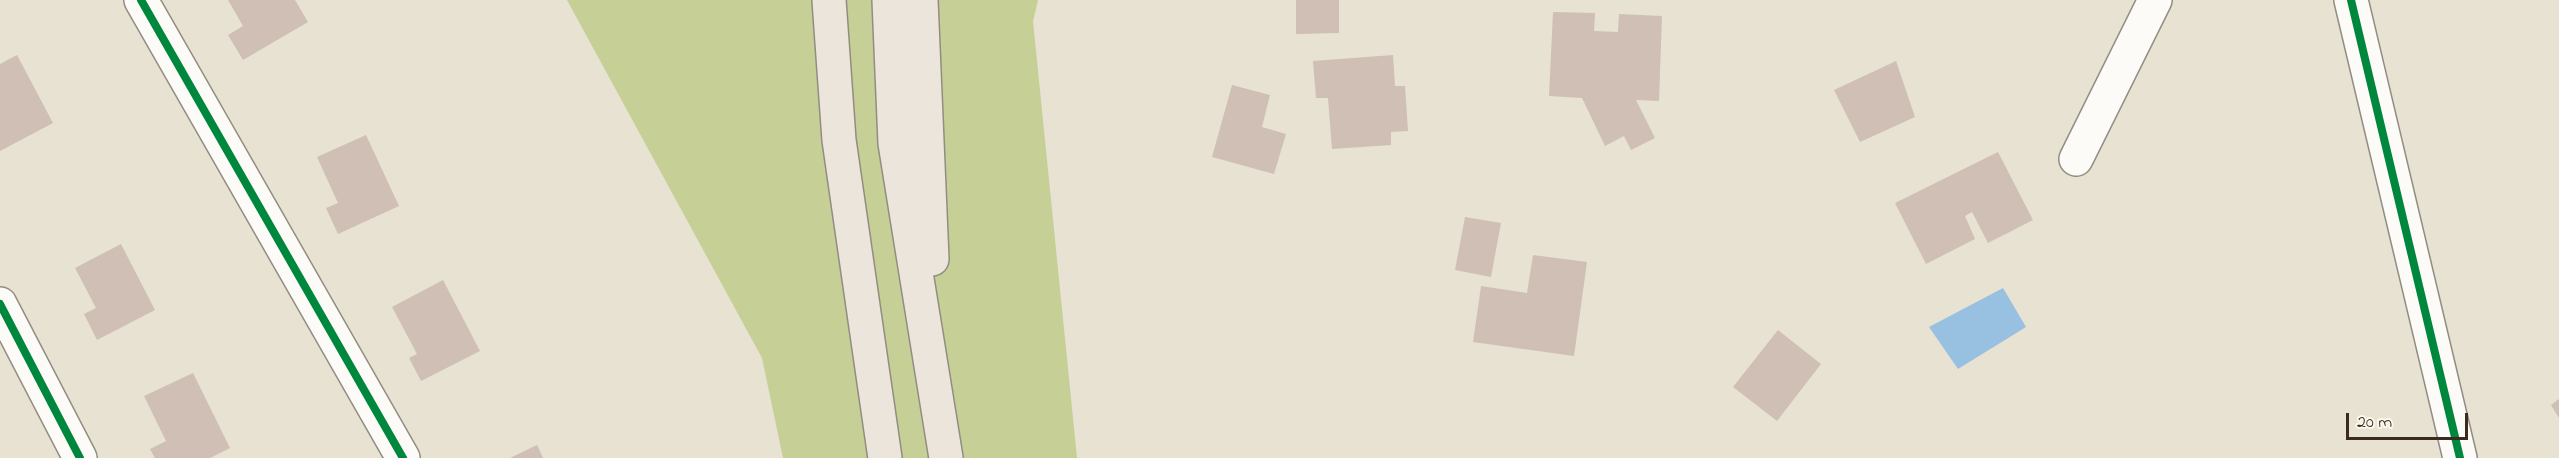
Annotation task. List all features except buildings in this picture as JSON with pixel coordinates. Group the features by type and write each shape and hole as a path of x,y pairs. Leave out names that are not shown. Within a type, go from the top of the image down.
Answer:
{"highway":[{"path":"829,0 839,140 885,458"},
{"path":"889,0 896,143 946,458"},
{"path":"921,0 939,416"}],"street":[{"path":"141,0 403,458"},
{"path":"2076,159 2155,0"},
{"path":"2351,0 2460,458"},
{"path":"0,304 80,458"}],"green space":[{"path":"567,0 1038,0 1033,21 1077,458 783,458 762,358"}],"water":[{"path":"2003,288 2026,327 1958,369 1929,327"}],"cycle path":[{"path":"141,0 403,458"},
{"path":"2351,0 2460,458"},
{"path":"0,304 80,458"}]}
